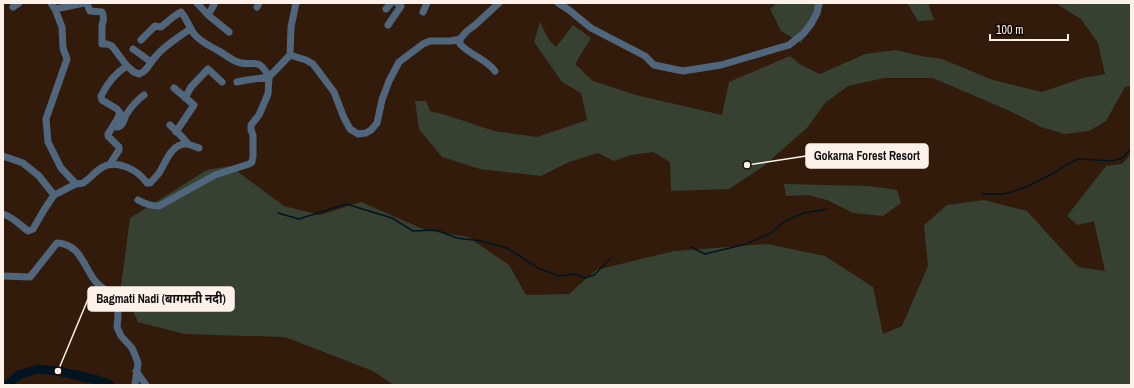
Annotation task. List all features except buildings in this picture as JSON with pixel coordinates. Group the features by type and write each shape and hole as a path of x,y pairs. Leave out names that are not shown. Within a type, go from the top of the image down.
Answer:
{"street":[{"path":"76,184 61,168 48,142 46,119 67,59 63,48 62,27 53,6 84,3 87,4 90,10 102,12 104,17 102,44 112,46 127,66 134,72 141,74 156,55 190,29"},
{"path":"197,3 208,15 229,32"},
{"path":"208,15 215,3"},
{"path":"237,82 269,77 290,56 291,27 296,3"},
{"path":"388,25 401,6 397,3"},
{"path":"423,12 428,3"},
{"path":"290,56 306,60 313,64 334,92 350,129 358,134 366,133 372,130 377,123 382,100 389,81 399,62 422,44 430,41 451,41 460,39 499,3"},
{"path":"558,3 591,28 645,56 654,65 683,71 721,65 790,45 803,34 811,24 817,13 819,3"},
{"path":"138,200 145,204 159,206 215,175 252,162 252,125 259,115 268,94 269,77 264,68 258,64 237,62 217,49 208,46 190,29 188,21 180,12 161,27 155,26 141,40"},
{"path":"460,39 460,44 466,50 492,66 495,71"},
{"path":"133,49 151,62"},
{"path":"110,164 119,150 108,134 120,113 102,100 101,96 118,72 127,66"},
{"path":"185,98 191,87 208,69 222,82"},
{"path":"174,88 194,105 176,132"},
{"path":"113,126 120,126 132,107 144,95"},
{"path":"170,125 188,144"},
{"path":"3,214 13,219 28,231 33,229 54,195 76,184 85,182 95,172 104,166 118,164 131,169 144,178 147,183 150,183 158,174 174,148 180,145 188,144 199,148"},
{"path":"3,156 23,163 39,176 54,195"},
{"path":"3,276 30,277 57,243 63,243 71,247 79,254 95,281 117,298 117,328 121,336 132,348 138,363 135,385"},
{"path":"136,371 146,385"}],"green space":[{"path":"777,3 824,3 801,43 781,31 770,9"},
{"path":"907,3 928,3 934,20 918,21"},
{"path":"1055,3 1131,3 1131,86 1125,87 1106,121 1089,131 1065,134 1041,127 1010,111 933,78 884,78 848,86 825,103 807,128 764,166 729,189 671,191 670,162 653,152 631,155 614,161 598,153 569,162 541,176 480,169 442,157 419,129 415,101 426,101 430,111 494,131 537,137 587,120 581,93 562,82 534,42 540,22 549,40 556,47 573,25 591,38 575,64 593,81 636,95 722,115 729,82 790,56 801,65 820,74 865,54 896,50 942,59 993,80 1042,92 1083,78 1105,74 1098,43 1081,19"},
{"path":"1131,154 1131,385 394,385 373,371 285,337 185,334 138,322 121,286 130,218 207,170 230,166 284,206 320,215 361,202 425,230 468,237 509,265 526,295 569,294 596,270 674,251 767,244 825,256 873,287 883,334 902,326 928,266 924,225 947,205 984,200 1027,211 1078,267 1105,271 1094,221 1078,225 1067,216 1106,166 1122,164"},
{"path":"784,184 869,186 897,190 901,203 883,216 853,213 827,200 807,195 786,196"}],"waterway":[{"path":"982,194 1004,194 1026,187 1079,159 1112,161 1122,158 1131,149"},
{"path":"278,213 299,219 346,204 392,218 413,231 436,230 457,238 481,241 507,248 540,269 559,276 576,274 585,278 594,275 611,258"},
{"path":"691,247 705,254 746,244 771,233 785,221 804,213 828,209"},
{"path":"7,385 19,375 38,369 58,371 97,380 110,385"}],"place":[{"name":"Gokarna Forest Resort","path":"747,165"},
{"name":"Bagmati Nadi (बागमती नदी)","path":"58,371"}]}
